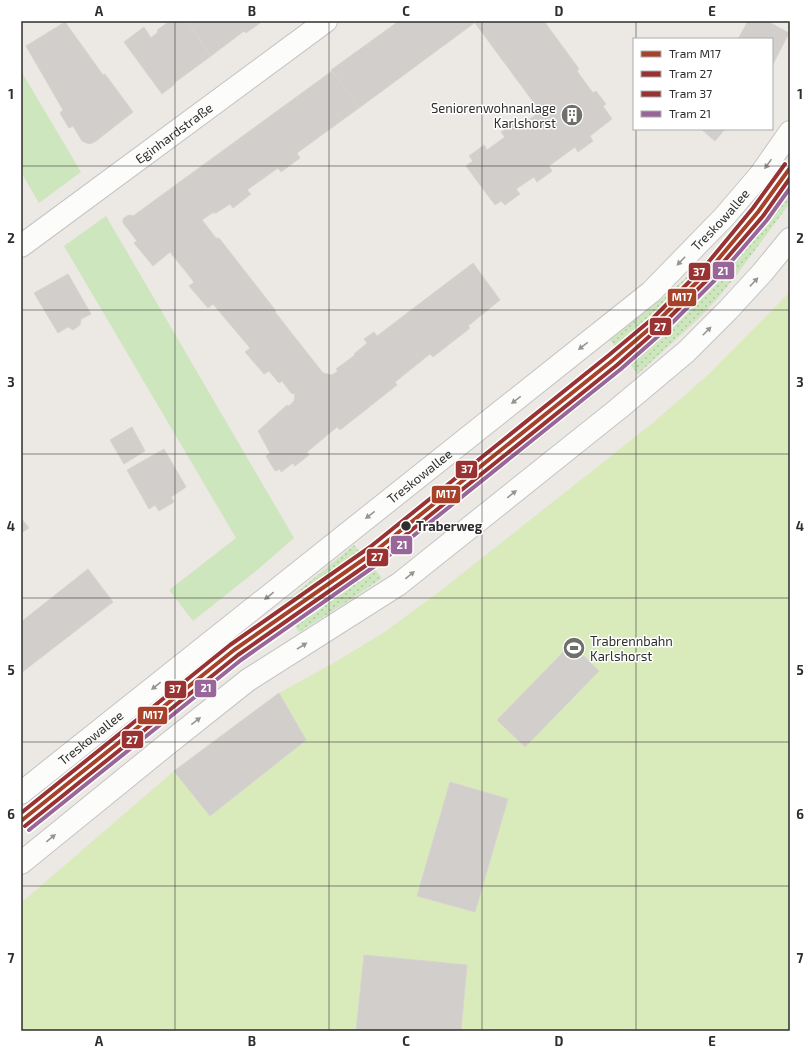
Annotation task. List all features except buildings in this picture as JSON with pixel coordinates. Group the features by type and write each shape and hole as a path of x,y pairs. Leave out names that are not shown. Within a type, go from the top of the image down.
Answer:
{"main road":[{"name":"Eginhardstraße","path":"21,246 326,21"},
{"name":"Treskowallee","path":"21,793 651,292 724,217 760,175 790,132"},
{"path":"21,863 248,680 399,584 618,409 686,352 728,310 762,273 790,239"}],"green space":[{"path":"21,71 81,172 39,203 21,172"},
{"path":"790,158 790,203 718,298 696,321 638,374 610,340 671,291 718,247 756,204"},
{"path":"106,216 294,538 256,571 193,621 169,590 236,538 64,246"},
{"name":"Trabrennbahn Karlshorst","path":"790,292 790,1031 21,1031 21,903 174,771 279,693 332,664 383,633 439,592 654,422 708,375"},
{"path":"601,363 615,379 392,557 379,541"},
{"path":"354,545 382,578 299,632 280,606"}],"tram line":[{"name":"37","path":"21,813 230,645 370,547 652,319 706,265 753,208 785,164"},
{"name":"M17","path":"21,821 234,650 374,552 613,360 656,323 710,269 758,212 790,168"},
{"name":"27","path":"25,826 238,655 378,557 617,365 660,327 714,273 763,216 790,178"},
{"name":"21","path":"29,830 241,660 382,561 621,369 664,331 718,277 767,220 790,188"}],"place":[{"name":"Seniorenwohnanlage Karlshorst","path":"572,115"},
{"name":"Traberweg","path":"406,526"},
{"name":"Trabrennbahn Karlshorst","path":"574,648"}]}
